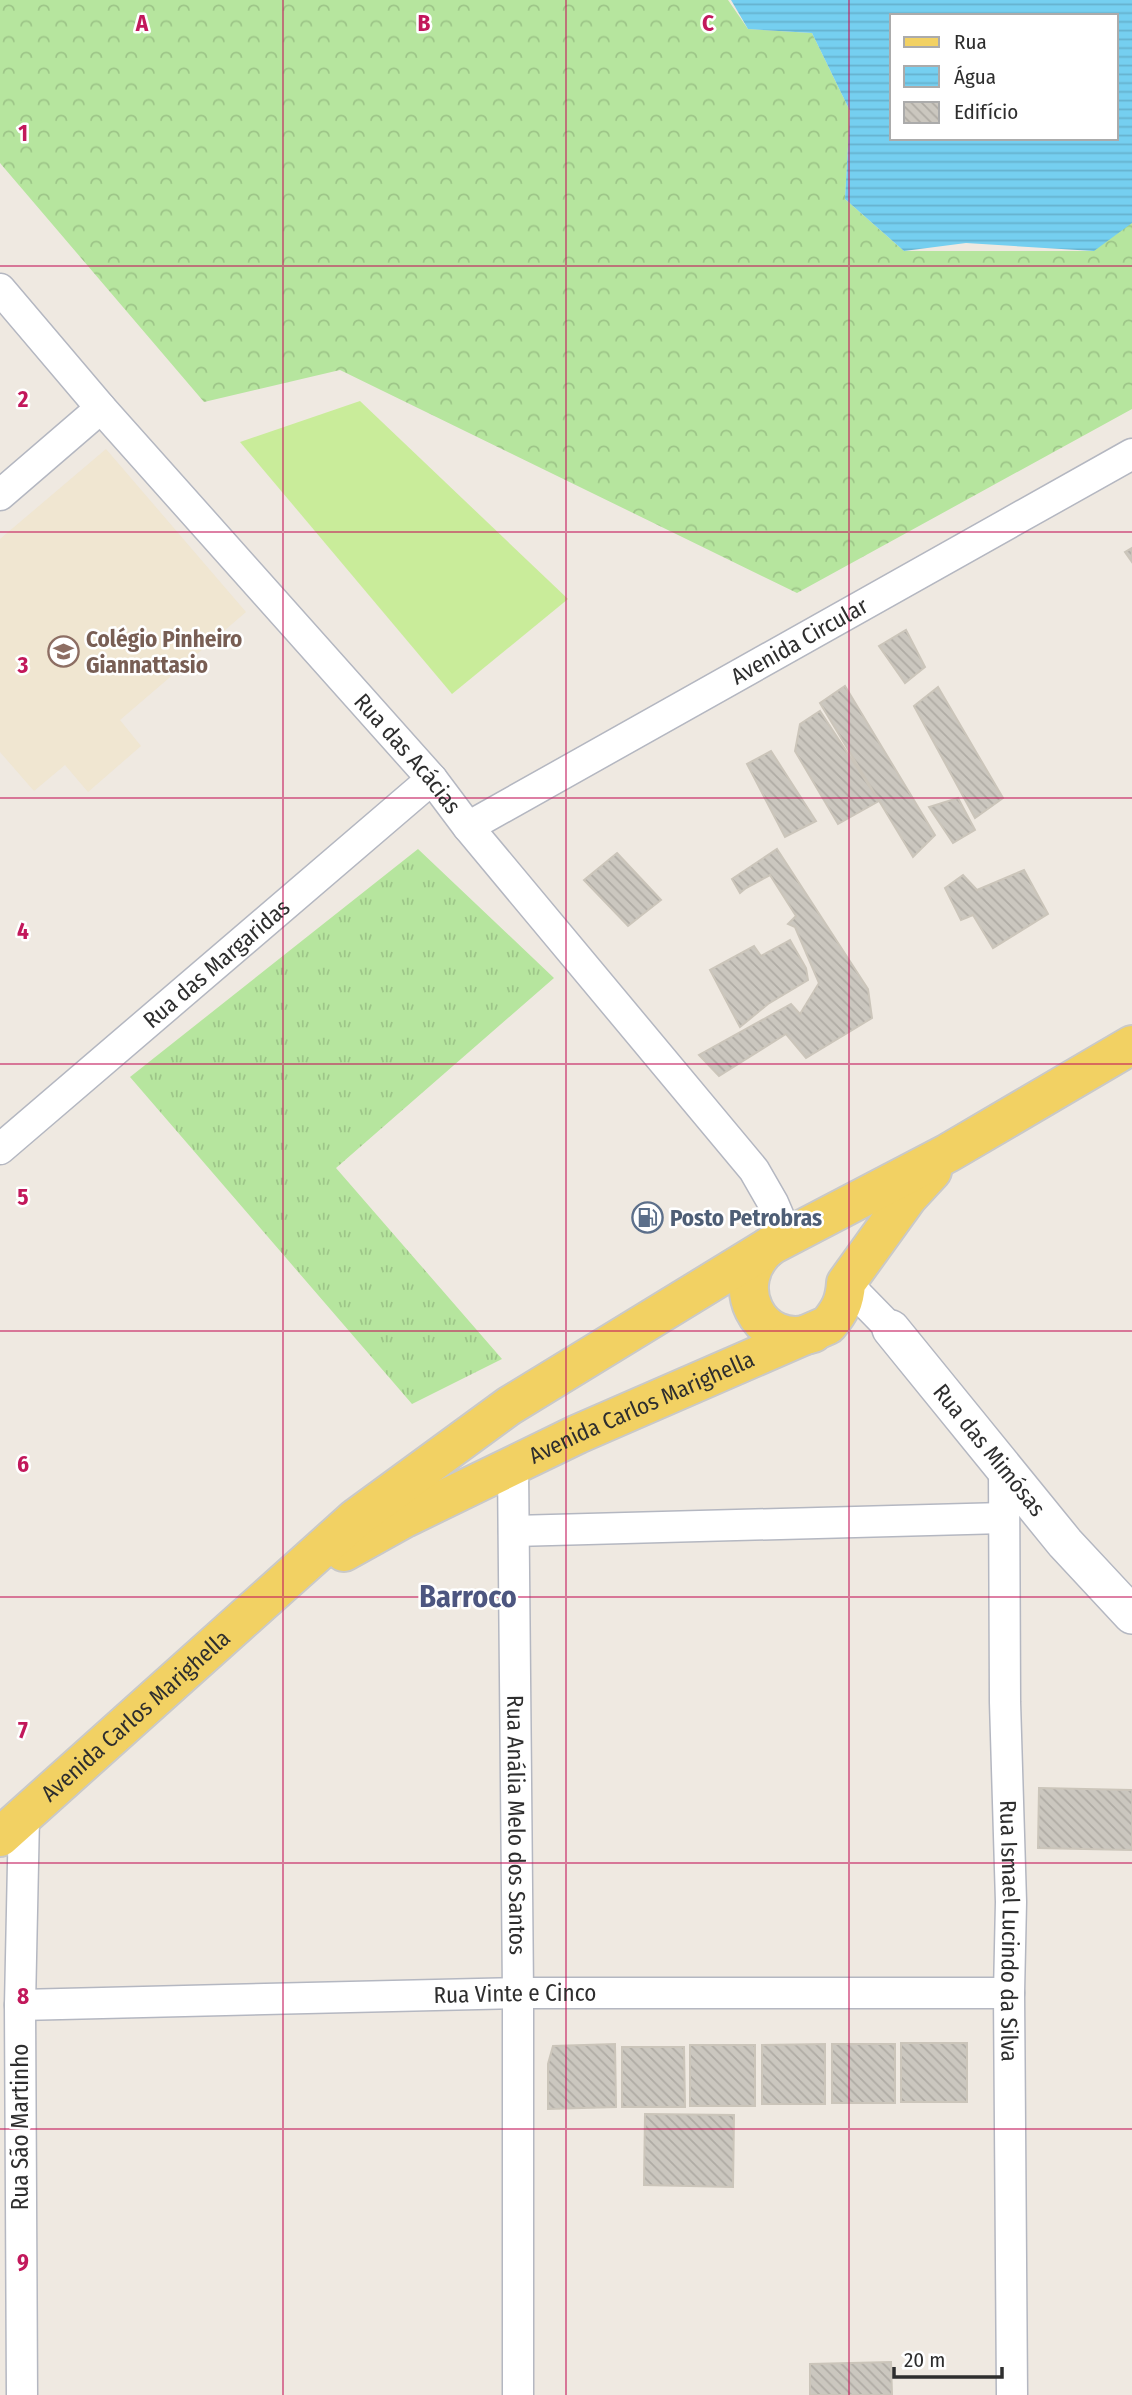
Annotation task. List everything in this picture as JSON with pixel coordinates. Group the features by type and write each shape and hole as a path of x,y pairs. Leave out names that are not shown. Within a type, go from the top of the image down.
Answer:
{"main road":[{"name":"Avenida Carlos Marighella","path":"12,1826 356,1518 509,1406 780,1241 948,1153 1132,1045"},
{"name":"Avenida Carlos Marighella","path":"269,1594 405,1518 513,1466 626,1412 828,1325 839,1313 845,1299 846,1283 908,1197 948,1153"},
{"path":"816,1332 799,1336 783,1334 769,1327 753,1310 748,1285 751,1269 760,1254 780,1241 805,1238 821,1244 834,1254 846,1283"},
{"path":"513,1466 524,1428 535,1413 600,1350"}],"street":[{"name":"Rua das Acácias","path":"0,289 101,408 432,779 468,827 754,1170 773,1203 780,1241"},
{"path":"0,495 101,408"},
{"name":"Avenida Circular","path":"468,827 1132,454"},
{"name":"Rua das Margaridas","path":"0,1149 432,779"},
{"name":"Rua das Mimósas","path":"846,1283 891,1329 1065,1543 1132,1615"},
{"name":"Rua Anália Melo dos Santos","path":"513,1466 518,1993 518,2395"},
{"name":"Rua Ismael Lucindo da Silva","path":"1004,1467 1005,1702 1011,1902 1009,1993 1013,2395"},
{"path":"514,1531 1004,1518"},
{"name":"Rua São Martinho","path":"12,1826 20,2005 22,2395"},
{"name":"Rua Vinte e Cinco","path":"20,2005 518,1993 1009,1993"}],"shaded area":[{"path":"106,449 246,612 120,720 141,746 88,792 65,765 34,791 0,752 0,539"}],"green space":[{"path":"0,0 728,0 748,29 812,33 850,111 845,199 904,251 1093,251 1132,209 1132,409 797,593 340,370 204,402 0,163"},
{"path":"360,401 568,599 452,694 240,442"},
{"path":"418,849 554,978 336,1168 502,1359 412,1404 130,1077"}],"water":[{"path":"731,0 1132,0 1132,223 1094,251 966,243 904,251 845,199 850,111 812,33 748,29"}],"building":[{"path":"1132,548 1132,562 1125,552"},
{"path":"906,630 925,667 905,683 879,646"},
{"path":"845,686 935,835 913,857 820,703"},
{"path":"938,687 1003,798 975,818 914,706"},
{"path":"820,711 879,801 838,824 795,751 800,724"},
{"path":"771,751 816,821 785,837 747,764"},
{"path":"958,798 975,830 953,843 929,807"},
{"path":"777,849 868,989 872,1018 806,1058 786,1034 719,1076 699,1055 791,1004 800,1014 819,983 795,927 788,924 796,916 770,875 740,893 732,879"},
{"path":"617,853 661,900 628,926 584,880"},
{"path":"1024,870 1048,914 993,948 973,915 961,920 945,888 963,875 977,890"},
{"path":"790,940 806,968 808,980 768,1004 740,1027 710,970 754,946 761,956"},
{"path":"1039,1788 1132,1790 1132,1850 1038,1848"},
{"path":"901,2043 967,2043 967,2102 901,2102"},
{"path":"615,2044 616,2107 548,2109 548,2064 553,2046"},
{"path":"825,2044 825,2104 762,2104 762,2045"},
{"path":"832,2044 895,2044 895,2103 832,2103"},
{"path":"690,2045 755,2045 755,2106 690,2106"},
{"path":"622,2047 684,2047 685,2107 622,2107"},
{"path":"645,2114 734,2115 733,2187 644,2185"},
{"path":"891,2362 892,2395 810,2395 810,2364"}],"place":[{"name":"Colégio Pinheiro Giannattasio","path":"63,652"},
{"name":"Posto Petrobras","path":"647,1218"}],"district":[{"name":"Barroco","path":"468,1597"}]}
